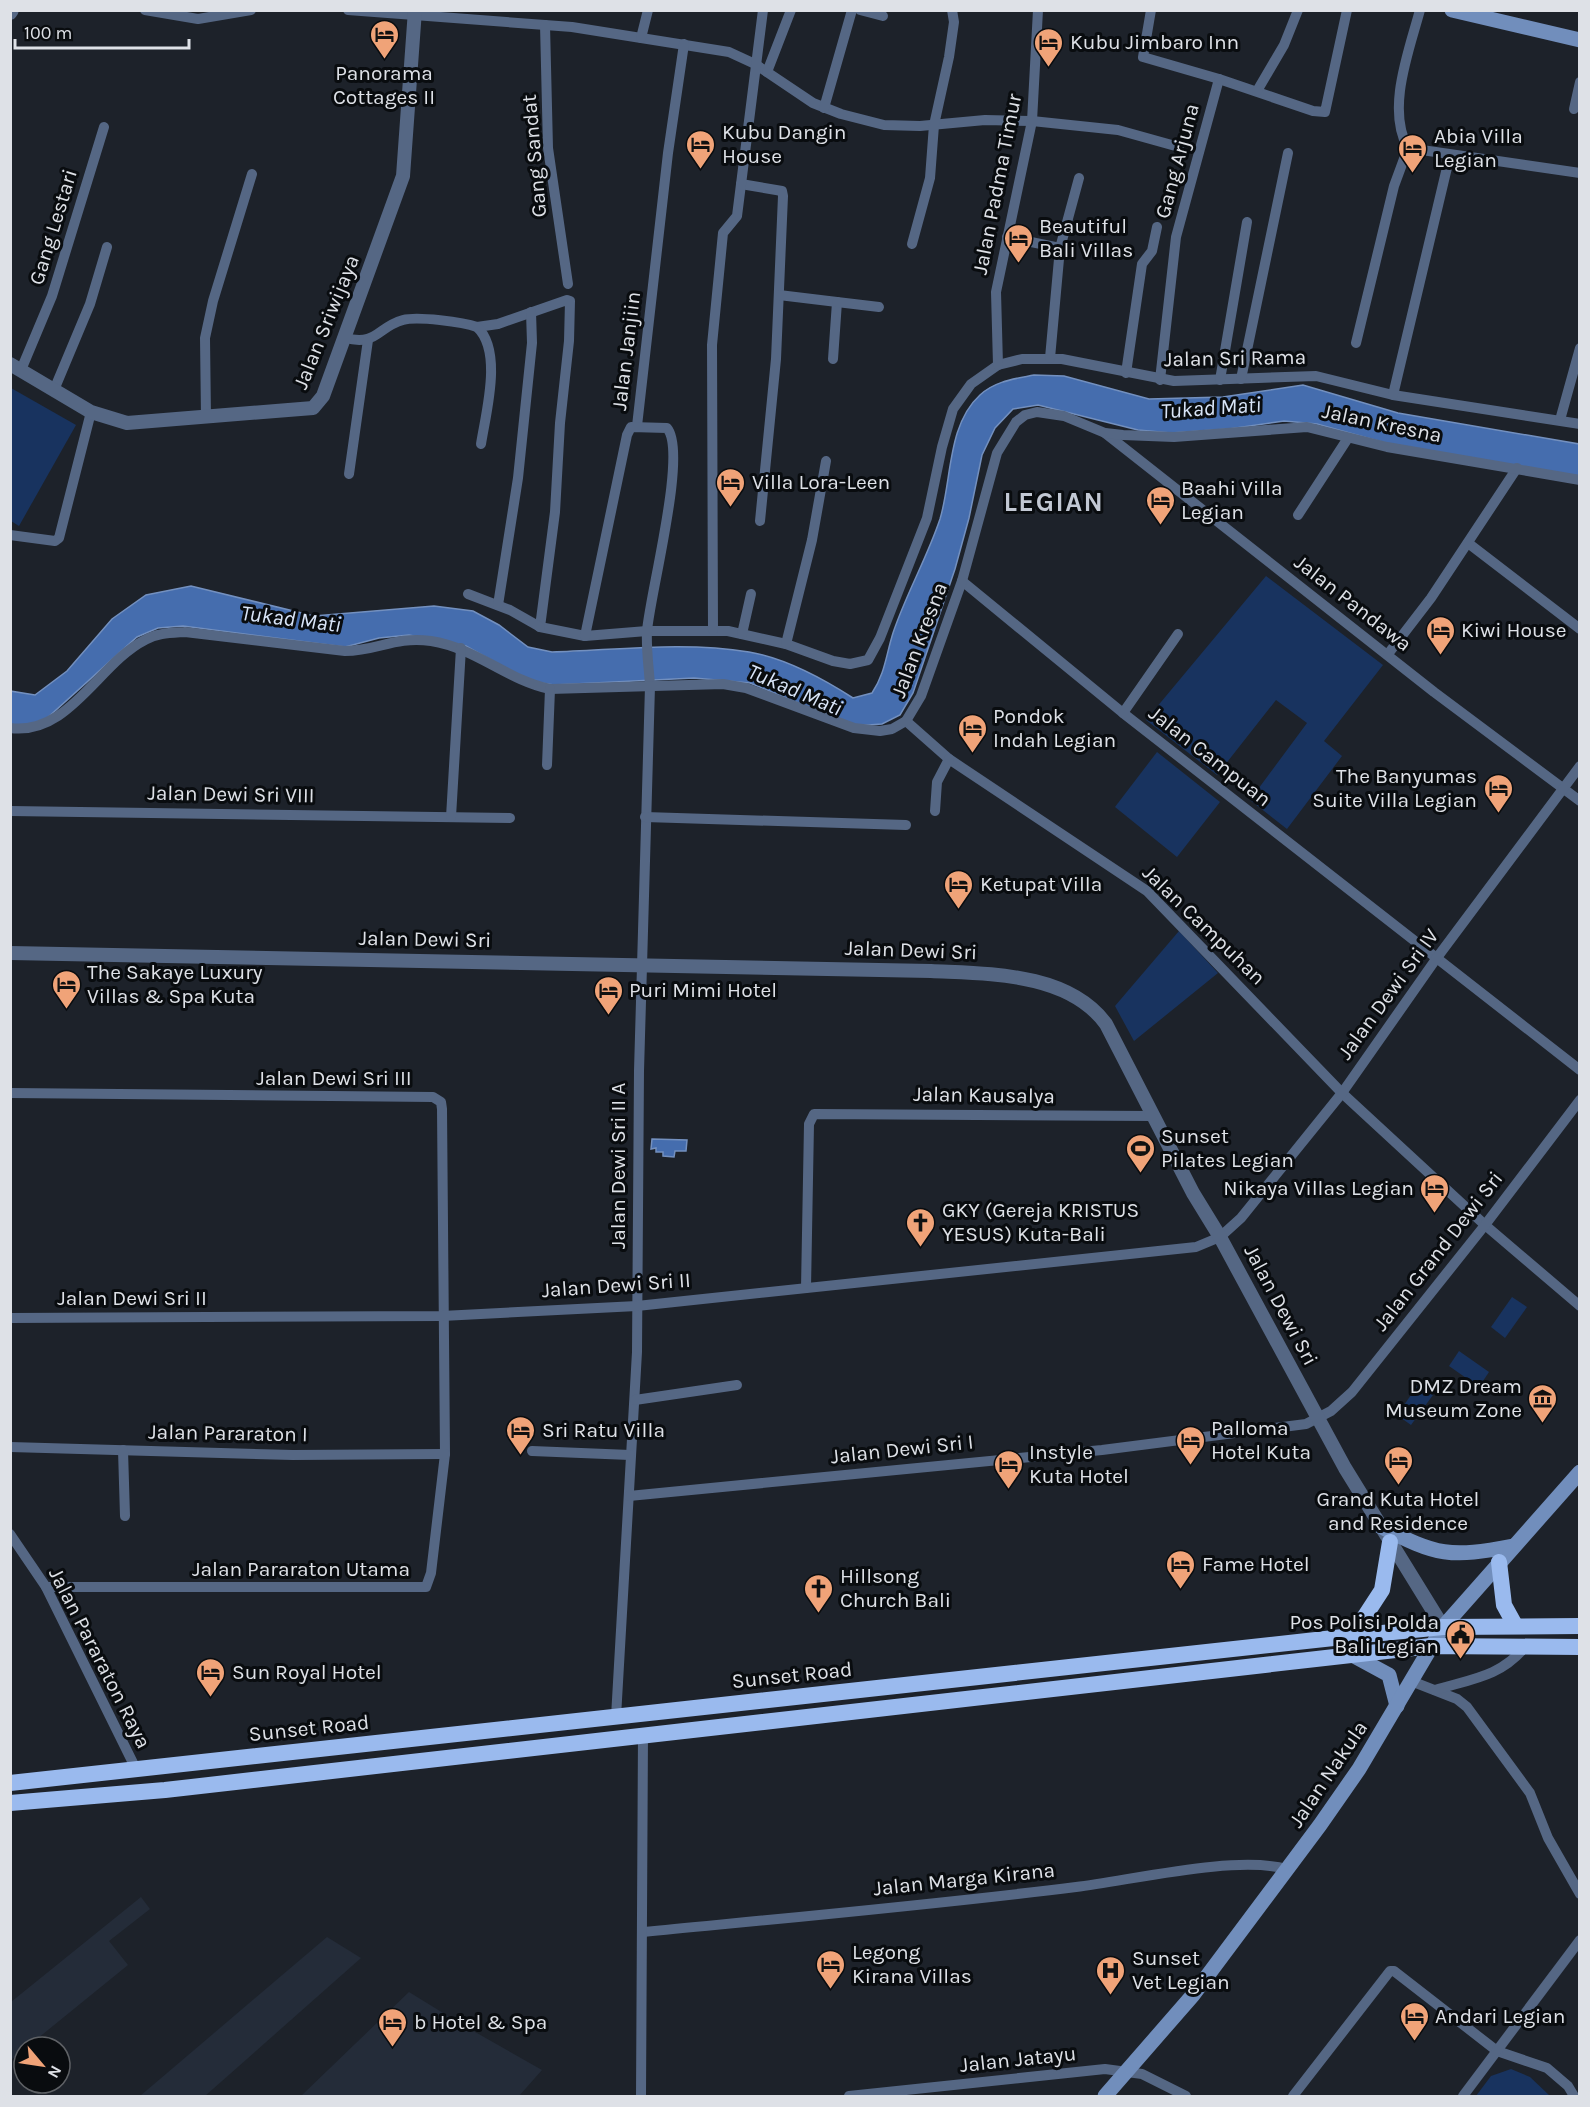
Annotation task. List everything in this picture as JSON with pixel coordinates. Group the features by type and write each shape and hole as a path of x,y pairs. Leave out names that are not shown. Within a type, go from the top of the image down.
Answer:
{"highway":[{"path":"1352,1636 1382,1590 1390,1542"},
{"path":"1499,1562 1504,1605 1515,1625"},
{"name":"Sunset Road","path":"10,1784 1352,1636 1443,1627 1580,1626"},
{"name":"Sunset Road","path":"10,1803 165,1790 1431,1646 1580,1647"}],"main road":[{"path":"1452,10 1580,40"},
{"name":"Jalan Nakula","path":"1105,2097 1193,1995 1359,1769 1443,1627 1580,1472"},
{"path":"1380,1526 1438,1552 1469,1554 1513,1546"},
{"path":"1354,1656 1389,1675 1397,1706"}],"street":[{"path":"145,10 191,18 251,10"},
{"path":"348,10 545,24 729,52 755,64 802,97 824,108 884,125 934,125 985,120 1032,121 1108,128 1179,147"},
{"path":"641,38 648,10"},
{"path":"713,630 712,345 721,244 725,230 737,216 755,64 764,10"},
{"path":"767,72 790,10"},
{"path":"824,108 852,10"},
{"path":"860,10 883,16"},
{"path":"912,244 930,178 934,125 954,22 952,10"},
{"name":"Jalan Padma Timur","path":"998,365 996,303 1032,121 1038,10"},
{"name":"Gang Arjuna","path":"1151,10 1143,57 1219,79 1176,237 1160,380"},
{"path":"1257,91 1284,45 1298,10"},
{"path":"1219,79 1313,111 1325,112 1347,10"},
{"path":"1356,343 1394,186 1408,148 1400,129 1401,95 1420,10"},
{"name":"Jalan Sriwijaya","path":"16,367 91,412 127,423 313,408 323,396 403,176 415,13"},
{"name":"Gang Sandat","path":"545,24 548,148 568,284"},
{"name":"Jalan Janjiin","path":"647,634 673,482 674,444 667,428 637,426 668,153 684,44"},
{"path":"1574,109 1580,82"},
{"name":"Gang Lestari","path":"16,367 52,296 104,127"},
{"path":"1408,148 1580,173"},
{"path":"1241,379 1288,153"},
{"path":"1393,395 1450,155"},
{"path":"206,418 206,338 213,302 252,174"},
{"path":"1050,358 1060,248 1079,178"},
{"path":"741,184 782,191 779,295 760,521"},
{"path":"1220,380 1247,222"},
{"path":"1126,373 1142,264 1152,251 1156,227"},
{"path":"1008,237 1060,248"},
{"path":"54,390 90,304 107,247"},
{"path":"779,295 879,308"},
{"path":"345,338 368,340 406,319 477,327 498,324 567,300 570,301 569,341 560,423 555,512 540,627"},
{"path":"833,359 837,302"},
{"path":"498,605 518,478 532,342 531,312"},
{"path":"477,327 485,334 492,353 481,444"},
{"path":"349,474 368,340"},
{"path":"1560,420 1580,348"},
{"name":"Jalan Sri Rama","path":"998,365 1022,359 1050,358 1080,362 1160,380 1317,376 1393,395 1580,424"},
{"path":"468,594 498,605 540,627 585,636 713,630 742,633 850,664 867,660 873,652 927,518 942,447 953,409 971,384 998,365"},
{"path":"11,537 55,541 60,538 91,412"},
{"name":"Jalan Kresna","path":"10,728 23,730 47,722 95,685 127,652 145,639 165,633 215,634 345,651 357,651 401,639 432,641 461,648 528,685 550,689 715,683 746,688 866,730 892,729 906,721 921,696 962,581 990,471 1007,434 1025,415 1048,412 1085,423 1105,433 1174,437 1300,426 1348,438 1580,480"},
{"path":"585,636 627,435 632,427 637,426"},
{"name":"Jalan Pandawa","path":"1105,433 1434,692 1580,801"},
{"path":"1298,515 1348,438"},
{"path":"786,645 812,540 826,461"},
{"path":"1388,654 1468,543 1517,468"},
{"path":"1468,543 1580,629"},
{"name":"Jalan Campuan","path":"962,581 1123,713 1580,1070"},
{"path":"742,633 751,594"},
{"name":"Jalan Dewi Sri II A","path":"616,1717 635,1400 641,965 650,684 647,634"},
{"path":"1123,713 1178,634"},
{"path":"451,817 461,648"},
{"path":"547,765 550,689"},
{"name":"Jalan Campuhan","path":"906,721 949,759 1147,891 1342,1093 1485,1226 1580,1306"},
{"path":"935,811 937,782 949,759"},
{"name":"Jalan Dewi Sri IV","path":"1220,1237 1241,1218 1342,1093 1436,959 1580,766"},
{"name":"Jalan Dewi Sri VIII","path":"10,811 510,818"},
{"path":"645,817 906,825"},
{"name":"Jalan Dewi Sri","path":"10,953 931,971 1006,976 1045,985 1077,999 1100,1016 1193,1193 1220,1237 1319,1418 1380,1526 1443,1627"},
{"name":"Jalan Dewi Sri III","path":"10,1093 438,1099 442,1109 442,1316"},
{"name":"Jalan Grand Dewi Sri","path":"1319,1418 1342,1403 1352,1392 1485,1226 1580,1100"},
{"name":"Jalan Kausalya","path":"806,1288 809,1124 814,1114 1153,1116"},
{"name":"Jalan Dewi Sri II","path":"10,1318 442,1316 637,1306 1196,1247 1220,1237"},
{"name":"Jalan Pararaton Utama","path":"46,1587 420,1589 426,1587 430,1580 445,1454 442,1316"},
{"path":"635,1400 737,1385"},
{"name":"Jalan Dewi Sri I","path":"629,1496 1102,1450 1292,1427 1319,1418"},
{"name":"Jalan Pararaton I","path":"10,1447 292,1455 445,1454"},
{"path":"123,1450 124,1516"},
{"path":"532,1451 630,1455"},
{"name":"Jalan Pararaton Raya","path":"10,1534 46,1587 136,1769"},
{"path":"1435,1690 1500,1670 1513,1661 1525,1647"},
{"path":"1411,1681 1435,1690 1467,1707 1536,1803 1548,1838 1580,1894"},
{"path":"642,2097 643,1734"},
{"name":"Jalan Marga Kirana","path":"643,1932 993,1896 1210,1868 1265,1864 1287,1869"},
{"path":"1463,2097 1580,1940"},
{"path":"1293,2097 1390,1971 1398,1972 1497,2051 1547,2068 1568,2086 1574,2097"},
{"name":"Jalan Jatayu","path":"849,2097 1105,2069 1128,2070 1154,2079 1186,2097"}],"shaded area":[{"path":"11,388 76,425 19,526 11,521"},
{"path":"1266,576 1383,665 1324,741 1342,756 1287,829 1250,800 1307,723 1276,700 1217,775 1146,720"},
{"path":"1157,752 1220,802 1177,857 1115,807"},
{"path":"1179,931 1218,973 1134,1041 1115,1006"},
{"path":"1512,1297 1527,1307 1505,1338 1491,1327"},
{"path":"1459,1351 1489,1372 1479,1387 1449,1366"},
{"path":"1418,1385 1433,1395 1411,1425 1397,1415"},
{"path":"1218,1447 1238,1447 1238,1459 1219,1459"},
{"path":"141,1897 150,1909 109,1941 128,1965 42,2035 12,2035 11,2060 11,2002"},
{"path":"327,1937 361,1958 205,2096 140,2096"},
{"path":"409,1992 542,2070 519,2096 301,2096"},
{"path":"1511,2069 1530,2077 1550,2096 1476,2096 1491,2076"}],"water":[{"name":"Tukad Mati","path":"1034,375 1064,376 1149,399 1223,397 1303,385 1398,413 1579,444 1579,478 1400,447 1317,424 1284,421 1229,429 1171,433 1138,430 1038,405 1013,409 995,428 982,455 969,518 955,569 913,693 900,715 882,724 854,726 750,683 694,678 554,685 528,681 466,646 409,635 379,638 345,647 183,626 158,628 137,637 46,719 29,727 11,726 10,691 35,695 67,671 112,619 146,595 191,586 314,616 434,606 473,611 499,625 528,647 552,652 700,647 749,652 776,659 803,670 853,698 872,693 883,671 898,619 940,519 956,437 969,407 980,395 992,387 1005,381"},
{"path":"652,1139 687,1140 686,1151 675,1151 674,1157 663,1156 663,1152 656,1152 656,1148 651,1149"}],"place":[{"name":"Panorama Cottages II","path":"384,60"},
{"name":"Kubu Jimbaro Inn","path":"1049,68"},
{"name":"Kubu Dangin House","path":"701,170"},
{"name":"Abia Villa Legian","path":"1413,174"},
{"name":"Beautiful Bali Villas","path":"1018,264"},
{"name":"Villa Lora-Leen","path":"731,508"},
{"name":"Baahi Villa Legian","path":"1160,526"},
{"name":"Kiwi House","path":"1440,656"},
{"name":"Pondok Indah Legian","path":"972,754"},
{"name":"The Banyumas Suite Villa Legian","path":"1498,814"},
{"name":"Ketupat Villa","path":"959,910"},
{"name":"The Sakaye Luxury Villas & Spa Kuta","path":"66,1010"},
{"name":"Puri Mimi Hotel","path":"608,1016"},
{"name":"Sunset Pilates Legian","path":"1140,1174"},
{"name":"Nikaya Villas Legian","path":"1435,1214"},
{"name":"GKY (Gereja KRISTUS YESUS) Kuta-Bali","path":"921,1248"},
{"name":"DMZ Dream Museum Zone","path":"1543,1424"},
{"name":"Sri Ratu Villa","path":"521,1456"},
{"name":"Palloma Hotel Kuta","path":"1190,1466"},
{"name":"Grand Kuta Hotel and Residence","path":"1398,1486"},
{"name":"Instyle Kuta Hotel","path":"1008,1490"},
{"name":"Fame Hotel","path":"1181,1590"},
{"name":"Hillsong Church Bali","path":"819,1614"},
{"name":"Pos Polisi Polda Bali Legian","path":"1460,1660"},
{"name":"Sun Royal Hotel","path":"211,1698"},
{"name":"Legong Kirana Villas","path":"831,1990"},
{"name":"Sunset Vet Legian","path":"1111,1996"},
{"name":"Andari Legian","path":"1414,2042"},
{"name":"b Hotel & Spa","path":"393,2048"}],"district":[{"name":"LEGIAN","path":"1054,502"}]}
